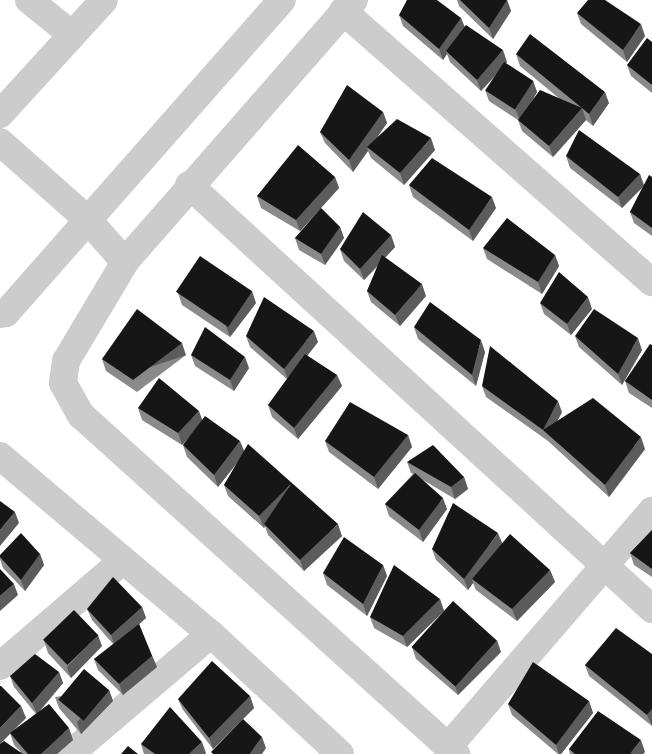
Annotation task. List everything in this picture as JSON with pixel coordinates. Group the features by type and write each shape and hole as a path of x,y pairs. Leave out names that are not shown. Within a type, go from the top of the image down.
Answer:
{"street":[{"path":"29,0 72,36"},
{"path":"0,114 104,0"},
{"path":"0,314 6,313 282,0"},
{"path":"652,282 349,5 190,185 125,262 66,361 64,383 81,414 452,751 602,566 652,511"},
{"path":"0,142 87,219 125,262"},
{"path":"190,185 602,566 652,608"},
{"path":"5,469 211,634 334,752"},
{"path":"0,666 122,561"},
{"path":"70,754 211,634"}],"building":[{"path":"407,0 437,0 461,18 439,49 399,15"},
{"path":"460,0 507,0 489,28"},
{"path":"588,0 605,0 641,24 623,50 577,13"},
{"path":"466,25 503,50 477,80 446,51"},
{"path":"530,34 605,92 589,114 516,54"},
{"path":"647,38 652,42 652,85 627,65"},
{"path":"504,62 533,81 515,110 485,91"},
{"path":"347,85 383,112 349,160 320,132"},
{"path":"540,90 582,108 549,146 518,120"},
{"path":"397,119 431,138 400,173 367,147"},
{"path":"579,130 640,174 618,197 566,156"},
{"path":"298,145 335,177 296,220 257,196"},
{"path":"432,158 492,197 469,230 409,185"},
{"path":"649,175 652,177 652,228 630,212"},
{"path":"321,208 340,227 321,254 295,238"},
{"path":"363,212 391,235 360,269 340,249"},
{"path":"507,218 555,255 538,282 483,248"},
{"path":"382,255 422,284 395,315 367,291"},
{"path":"200,256 252,291 228,327 176,292"},
{"path":"559,272 588,297 567,324 540,303"},
{"path":"264,297 314,331 284,369 246,336"},
{"path":"430,302 481,340 472,375 414,327"},
{"path":"137,309 182,343 133,380 102,359"},
{"path":"594,309 638,338 618,374 575,336"},
{"path":"205,327 245,357 230,380 191,355"},
{"path":"650,344 652,345 652,400 625,381"},
{"path":"490,346 558,401 543,430 482,386"},
{"path":"305,354 337,375 294,428 268,405"},
{"path":"159,378 199,411 178,433 138,408"},
{"path":"593,398 641,437 605,485 543,430"},
{"path":"350,402 408,435 374,477 325,441"},
{"path":"205,416 240,441 214,475 183,445"},
{"path":"248,444 338,524 300,560 264,524 291,484 259,516 224,485"},
{"path":"433,445 464,477 451,487 407,462"},
{"path":"415,473 443,498 419,530 385,504"},
{"path":"0,501 15,512 0,530"},
{"path":"453,503 498,533 464,579 432,549"},
{"path":"652,530 652,569 630,553"},
{"path":"21,533 40,554 21,580 0,555"},
{"path":"510,534 550,570 512,609 472,579"},
{"path":"344,537 383,565 363,604 323,573"},
{"path":"394,565 440,599 403,636 370,617"},
{"path":"0,569 14,584 0,596"},
{"path":"113,577 142,607 111,635 87,609"},
{"path":"453,601 497,640 455,687 412,647"},
{"path":"74,610 98,635 67,665 43,640"},
{"path":"139,624 152,656 119,684 94,659"},
{"path":"616,628 652,654 652,709 647,715 585,665"},
{"path":"35,654 59,672 32,703 10,676"},
{"path":"212,661 250,696 209,738 178,699"},
{"path":"533,662 589,701 556,745 508,704"},
{"path":"84,669 109,690 84,721 58,700"},
{"path":"0,686 21,706 0,728"},
{"path":"49,704 69,728 41,754 28,754 10,733"},
{"path":"170,707 202,742 189,754 155,754 141,744"},
{"path":"598,711 641,740 630,754 575,754 569,749"},
{"path":"243,719 262,737 250,754 213,754 211,752"},
{"path":"4,741 23,754 0,754 0,744"},
{"path":"128,746 138,754 121,754"}]}
